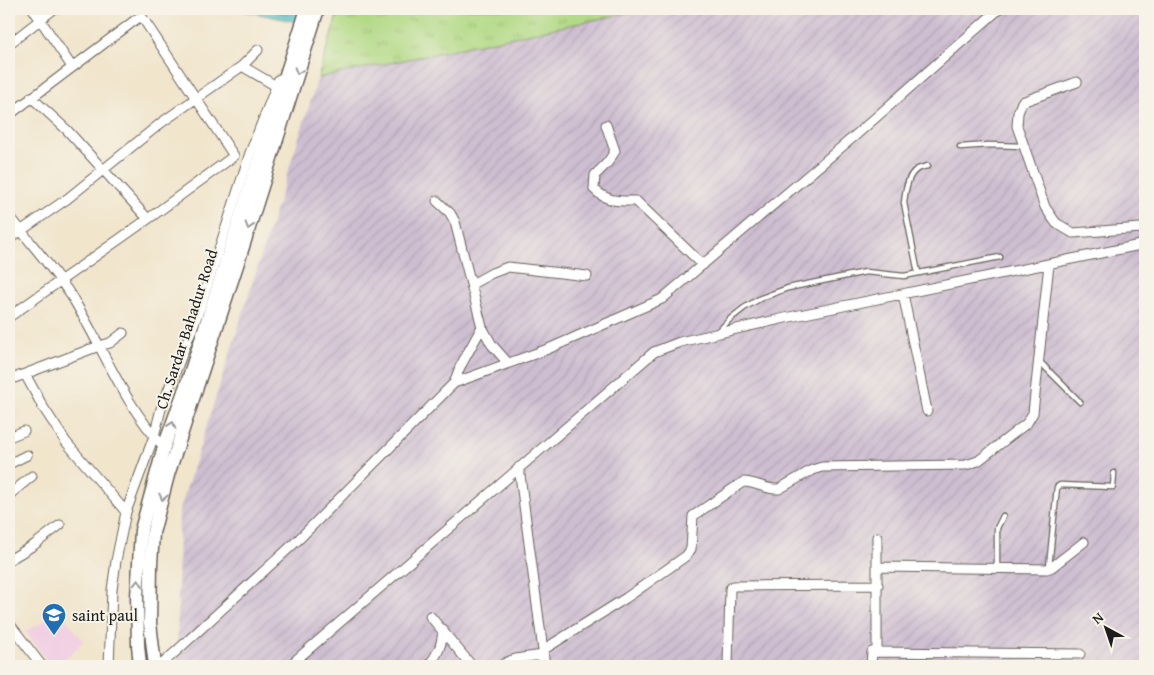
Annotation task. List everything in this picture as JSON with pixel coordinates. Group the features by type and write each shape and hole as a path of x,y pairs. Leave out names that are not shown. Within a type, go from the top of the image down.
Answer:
{"main road":[{"name":"Ch. Sardar Bahadur Road","path":"155,666 150,623 150,564 153,534 168,475 239,259 308,23 307,9"},
{"name":"Ch. Sardar Bahadur Road","path":"140,666 137,597 141,530 164,447 188,380 297,38 318,9"}],"street":[{"path":"33,9 72,67"},
{"path":"9,44 54,9"},
{"path":"454,383 548,349 662,299 857,134 999,9"},
{"path":"9,115 138,18 142,17 234,156"},
{"path":"109,666 112,590 126,512 154,436 161,409 200,308 250,153 297,38"},
{"path":"9,240 67,199 161,123 242,66 258,50"},
{"path":"242,66 276,86"},
{"path":"1076,82 1022,102 1018,113 1017,126 1045,207 1056,223 1073,233 1145,229"},
{"path":"31,97 67,130 148,219"},
{"path":"606,125 615,151 608,162 595,175 594,188 602,197 621,201 636,201 703,265"},
{"path":"9,317 234,156 250,153"},
{"path":"437,201 450,213 455,222 482,327 492,345 508,363"},
{"path":"9,215 61,281 135,413 164,447"},
{"path":"289,666 654,352 680,342 785,318 1145,244"},
{"path":"501,666 517,659 543,652 686,556 691,549 693,516 743,482 779,489 812,470 822,467 966,465 978,461 1027,423 1033,413 1049,264"},
{"path":"472,284 508,267 587,276"},
{"path":"903,294 927,411"},
{"path":"160,666 299,539 454,383 460,367 482,327"},
{"path":"9,380 110,343 123,333"},
{"path":"25,374 43,407 66,442 126,512"},
{"path":"9,437 24,431"},
{"path":"9,464 27,456"},
{"path":"519,467 545,666"},
{"path":"9,495 32,476"},
{"path":"9,560 34,545 60,525"},
{"path":"877,537 877,652"},
{"path":"878,567 1049,568 1084,542"},
{"path":"728,666 730,589 733,586 878,585"},
{"path":"430,616 472,666"},
{"path":"9,623 42,666"},
{"path":"428,666 438,654 441,646 442,629"},
{"path":"871,666 872,652 1080,654"}],"lane":[{"path":"960,147 990,144 1024,146"},
{"path":"918,273 904,203 914,171 928,166"},
{"path":"716,334 744,308 761,298 788,288 866,272 904,276 1000,257"},
{"path":"1038,360 1080,402"},
{"path":"1049,568 1056,487 1060,485 1113,487 1114,473"},
{"path":"996,568 997,528 1003,516"}],"shaded area":[{"path":"646,9 1145,9 1145,666 177,666 179,512 318,78"},
{"name":"saint paul","path":"57,607 83,641 71,654 51,666 25,631 45,621"}],"green space":[{"path":"355,9 646,9 318,78 338,12"}],"water":[{"path":"236,9 301,9 297,22"}],"place":[{"name":"saint paul","path":"54,636"}]}
